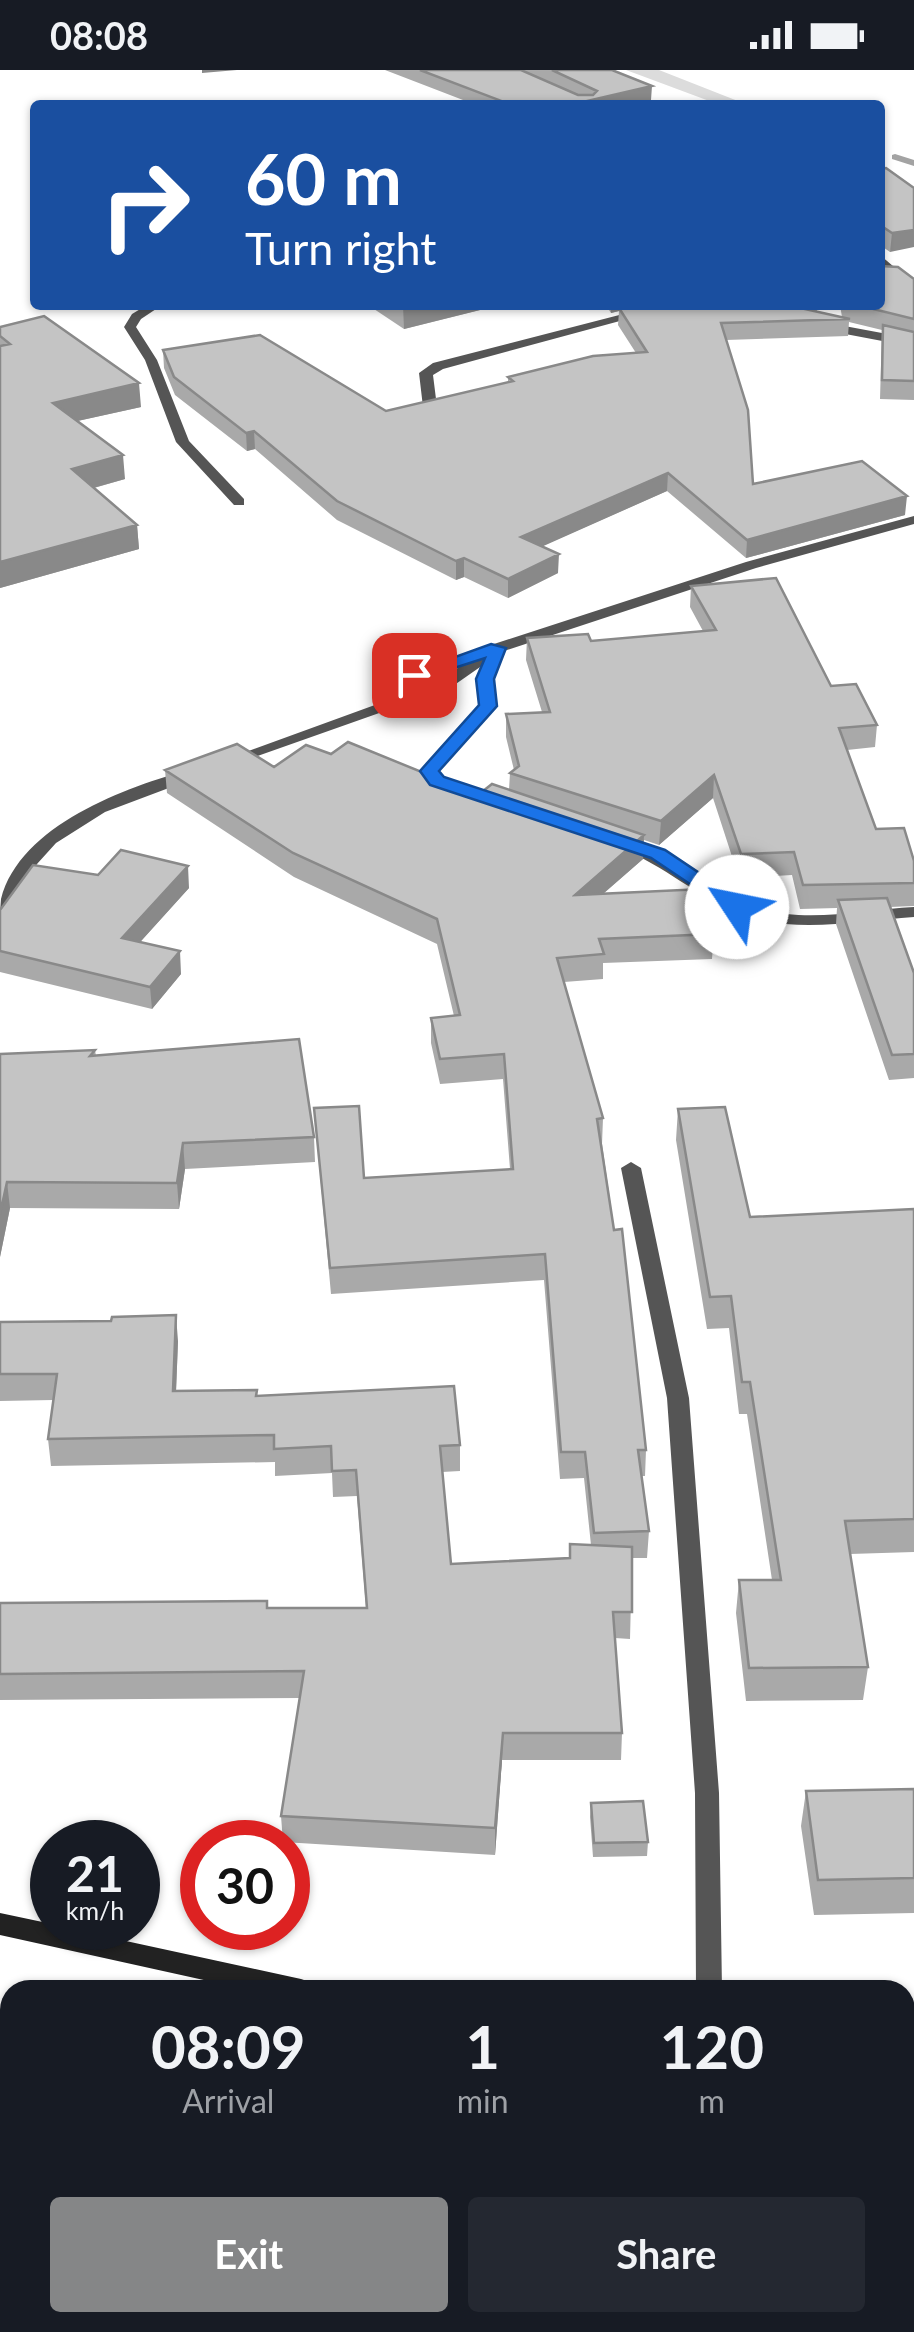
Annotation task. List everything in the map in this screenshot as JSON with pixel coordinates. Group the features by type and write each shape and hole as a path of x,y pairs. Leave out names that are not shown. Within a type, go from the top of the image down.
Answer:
{"street":[{"path":"885,264 914,292"},
{"path":"148,310 136,317 130,327 151,360 183,442 239,502"},
{"path":"430,407 426,372 438,366 654,310"},
{"path":"812,324 914,343"},
{"path":"414,675 751,566 914,520"},
{"path":"474,794 437,781 429,771 488,706 485,679 498,648"},
{"path":"0,925 41,843 70,822 112,802 444,685 498,648"},
{"path":"603,836 658,854 737,907 771,919 914,912"},
{"path":"631,1168 678,1398 708,1793 709,1980"},
{"path":"0,1924 255,1980"}],"shaded area":[{"path":"626,70 659,70 735,100 707,100"}],"building":[{"path":"420,70 521,70 578,95 593,95 597,91 552,70 612,70 652,86 592,100 499,100"},
{"path":"885,168 914,188 914,230 892,233 885,228"},
{"path":"885,266 898,267 914,279 914,319 877,310 885,310"},
{"path":"620,310 810,310 850,319 721,323 748,410 753,484 862,461 907,496 747,540 668,473 521,537 559,554 508,579 464,558 456,561 337,501 254,431 246,433 174,377 163,350 260,335 386,411 513,381 508,377 593,356 647,352"},
{"path":"44,316 139,383 53,403 123,455 72,469 137,525 0,562 0,346 10,344 0,336 0,327"},
{"path":"883,325 914,332 914,381 882,380"},
{"path":"776,578 831,686 856,684 877,725 839,728 876,829 904,828 914,861 914,883 803,885 794,852 741,854 714,775 661,821 510,773 519,766 506,714 550,712 527,638 588,634 591,641 716,630 691,586"},
{"path":"348,742 478,795 492,784 644,835 575,895 703,889 714,934 599,939 604,954 557,958 603,1118 597,1119 614,1230 622,1229 646,1450 638,1450 649,1531 594,1533 585,1452 561,1452 545,1254 330,1268 314,1108 359,1106 364,1178 513,1169 504,1054 440,1059 431,1018 460,1015 437,919 293,853 165,770 237,744 274,767 306,745 331,754"},
{"path":"121,850 188,866 122,938 180,951 150,987 0,951 0,910 33,865 98,875"},
{"path":"887,898 914,973 914,1054 892,1055 838,900"},
{"path":"299,1039 314,1137 183,1143 177,1183 7,1182 0,1214 0,1054 95,1050 90,1056"},
{"path":"725,1107 750,1217 914,1209 914,1519 845,1521 868,1667 749,1668 739,1580 781,1580 750,1382 742,1382 731,1296 710,1297 678,1109"},
{"path":"176,1315 173,1391 257,1390 256,1396 454,1386 460,1445 440,1446 451,1564 570,1558 570,1544 632,1547 632,1612 613,1612 622,1733 503,1733 495,1828 281,1816 304,1671 0,1674 0,1603 267,1601 267,1608 367,1608 356,1470 332,1471 331,1446 274,1449 274,1435 48,1439 57,1374 0,1374 0,1322 111,1321 112,1317"},
{"path":"914,1789 914,1878 818,1880 806,1791"},
{"path":"643,1801 648,1842 594,1843 591,1803"}],"waterway":[{"path":"895,157 914,163"}],"route":[{"path":"414,675 498,648 485,679 488,706 429,771 437,781 658,854 737,907"}]}
